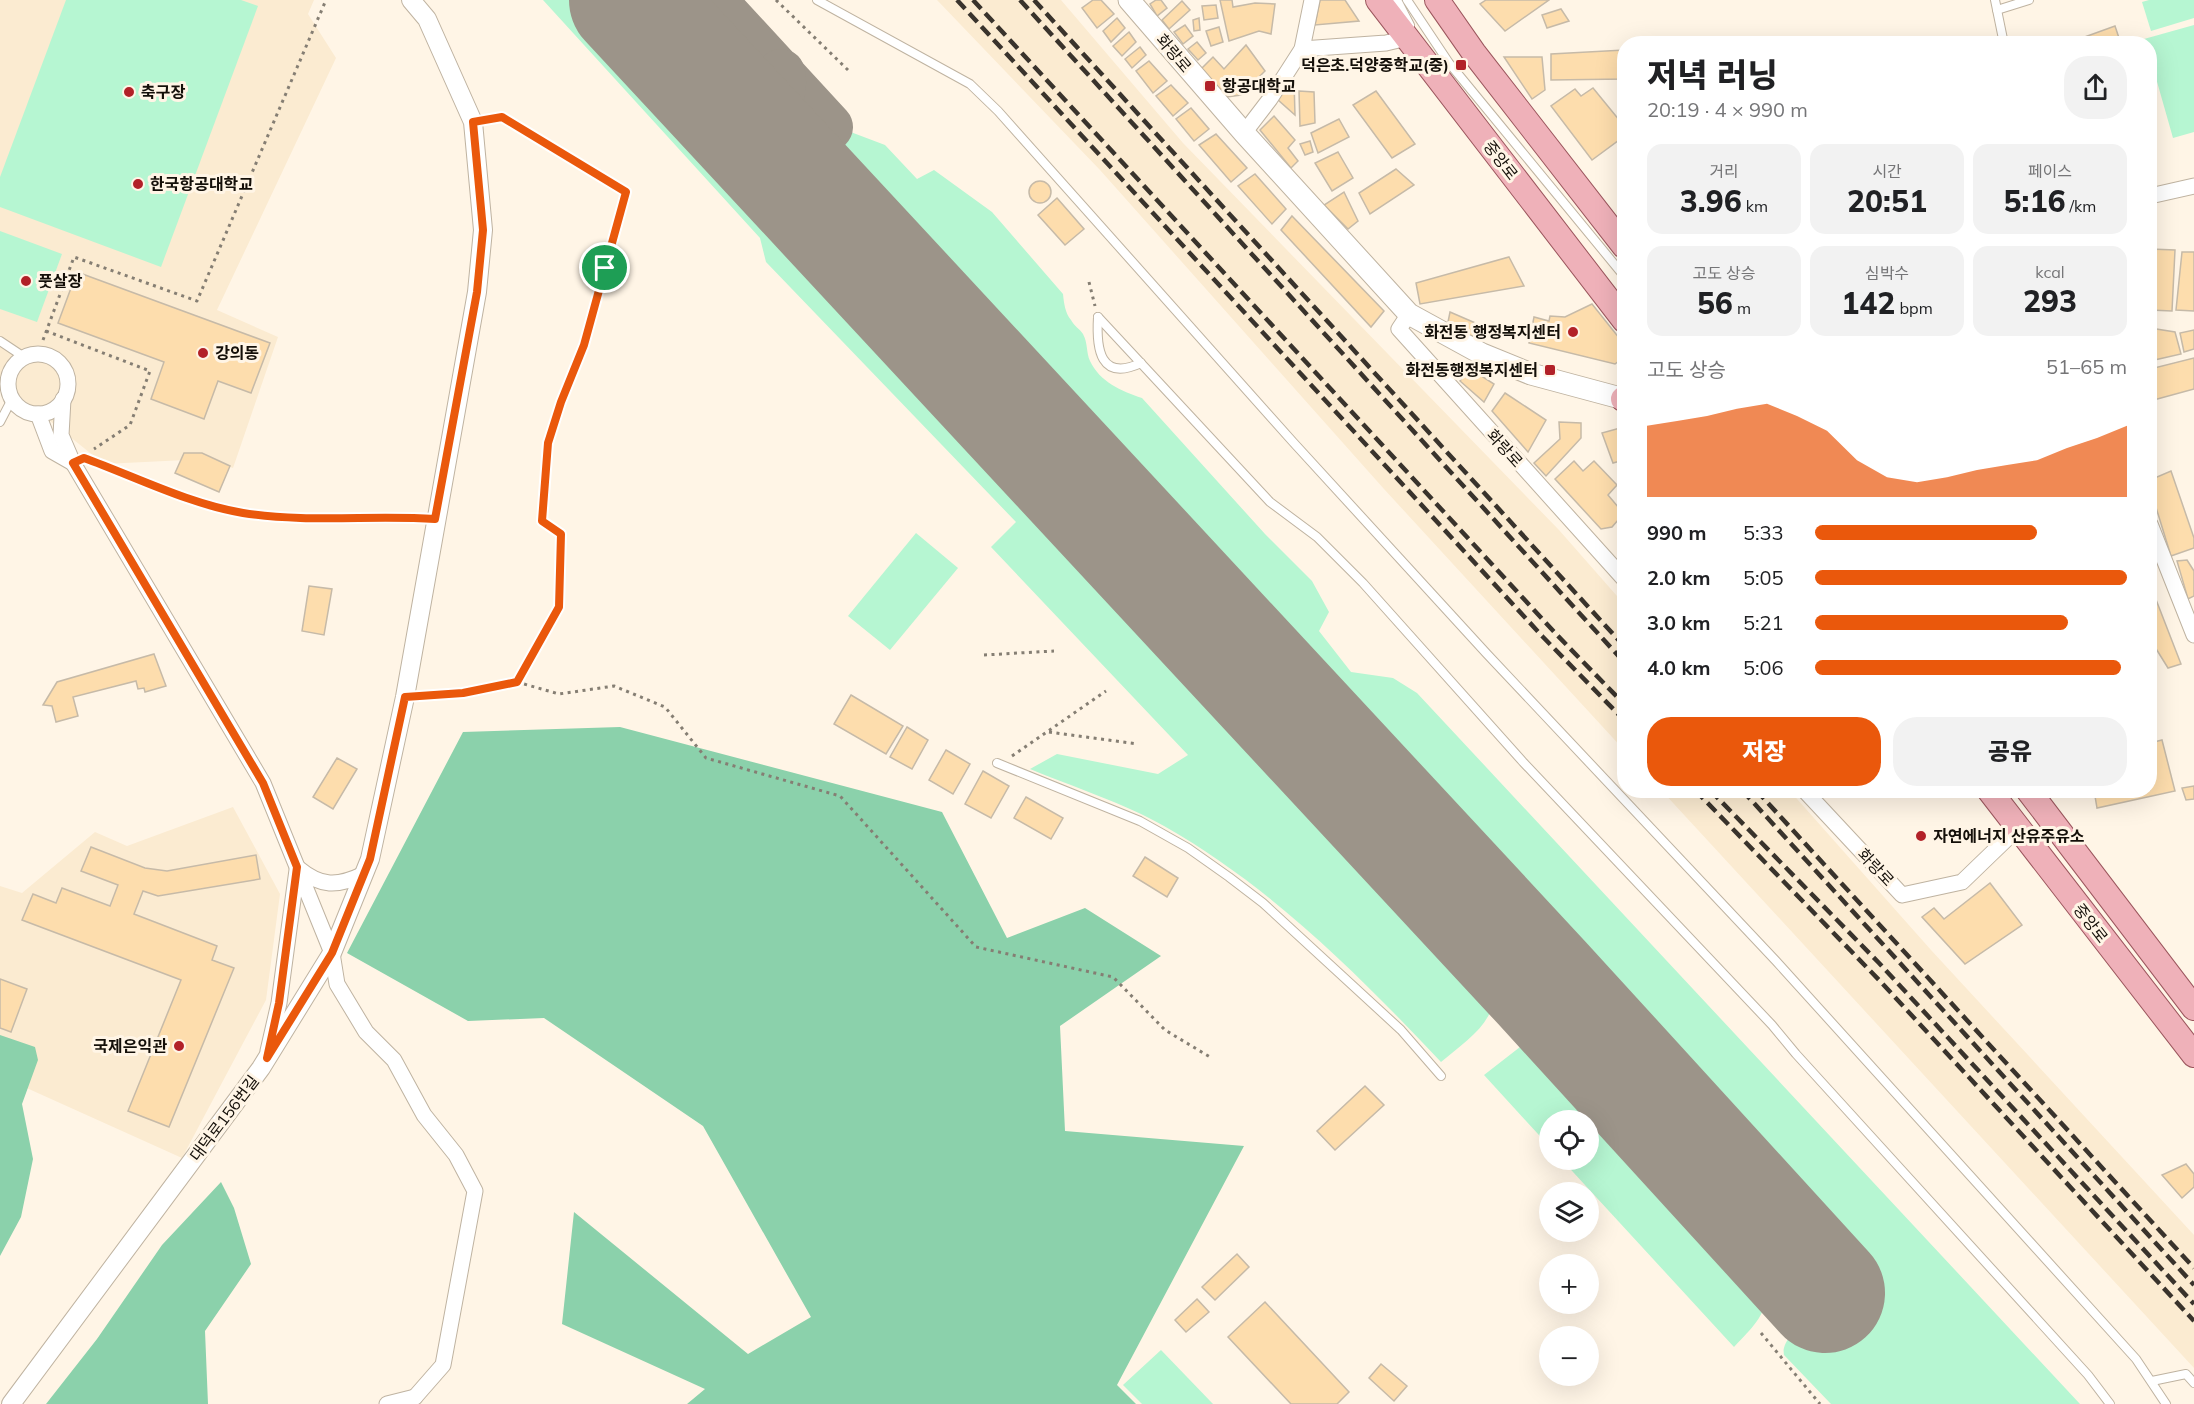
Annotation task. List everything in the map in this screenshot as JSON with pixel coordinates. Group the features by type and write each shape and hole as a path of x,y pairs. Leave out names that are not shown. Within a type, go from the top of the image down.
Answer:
{"main road":[{"name":"화랑로","path":"1129,0 1244,133 1409,314 1482,354 1531,374 1617,396"},
{"name":"중앙로","path":"1378,0 1617,311"},
{"path":"1437,0 1474,53 1617,237"},
{"name":"중앙로","path":"1995,798 2194,1055"},
{"name":"중앙로","path":"2034,798 2194,1008"}],"street":[{"name":"대덕로156번길","path":"10,1404 267,1058 332,953 370,859 405,697 477,292 482,241 473,122 427,19 411,0"},
{"path":"1244,133 1270,99 1302,49 1312,0"},
{"path":"1302,49 1386,43 1407,38"},
{"path":"2157,194 2194,186"},
{"name":"화랑로","path":"1409,314 1399,330 1617,571"},
{"path":"63,399 57,407 38,414 28,412 12,399 8,390 10,371 24,357 42,354 59,363 68,380 63,399 61,435 73,463 263,783 332,953 337,984 366,1032 394,1060 424,1115 456,1155 475,1191 442,1365 416,1400 387,1404"},
{"path":"38,414 52,451 73,463"},
{"path":"2157,542 2194,635"},
{"name":"화랑로","path":"1811,798 1902,895 1962,882 2018,828"},
{"path":"297,867 311,879 327,884 346,883 364,874"},
{"path":"267,1058 279,1003 297,867"}],"lane":[{"path":"1397,0 1444,85"},
{"path":"1407,0 1449,63 1617,267"},
{"path":"1995,0 2002,36"},
{"path":"1997,10 2029,0"},
{"path":"820,2 970,84 998,111 1207,347 1617,792"},
{"path":"1098,317 1098,344 1104,363 1112,369 1122,369 1141,363"},
{"path":"1098,317 1270,502 1317,537 1363,583 1523,762 1772,1025 2088,1375 2110,1404"},
{"path":"0,341 24,357"},
{"path":"0,422 12,399"},
{"path":"73,463 84,458 201,503 244,513 310,518 435,519"},
{"path":"999,763 1140,821 1188,848 1229,877 1263,903 1401,1030 1441,1076"},
{"path":"1623,798 1776,961 2136,1359 2166,1404"},
{"path":"2152,1381 2186,1374 2194,1383"}],"path":[{"path":"43,340 74,257 197,301 326,0"},
{"path":"776,0 848,70"},
{"path":"473,122 502,117 626,192 584,345 561,402 548,443 542,521 561,534 559,607 517,682"},
{"path":"1089,282 1098,317"},
{"path":"46,331 150,371 130,425 73,463"},
{"path":"984,655 1054,651"},
{"path":"405,697 463,693 517,682 559,693 614,686 665,707 706,758 840,796 976,947 1113,977 1165,1029 1210,1057"},
{"path":"999,763 1106,691"},
{"path":"1047,732 1138,744"},
{"path":"1761,1333 1821,1404"}],"shaded area":[{"name":"한국항공대학교","path":"0,0 314,0 308,14 336,58 217,310 278,337 233,468 206,459 104,464 0,381"},
{"path":"937,0 1061,0 1183,143 1559,530 1617,596 1617,742 1384,489 1100,170"},
{"path":"1668,798 1796,798 1931,950 2194,1235 2194,1368"},
{"path":"233,807 280,894 266,1000 182,1158 0,1076 0,886 22,893 95,832 127,846"}],"green space":[{"name":"축구장","path":"66,0 241,0 258,6 161,267 0,207 0,177"},
{"path":"543,0 592,0 1485,968 1492,984 1494,998 1491,1010 1475,1033 1464,1043 1441,1062 1345,964 1240,876 1203,850 1149,818 1030,769 1057,754 1158,774 1188,755 991,547 1016,522 766,262 760,238"},
{"path":"2194,0 2194,18 2151,31 2142,2"},
{"path":"2194,25 2194,132 2173,138 2157,82 2157,36 2155,36"},
{"path":"808,126 826,145 848,131 885,145 917,179 934,170 992,212 1063,294 1067,314 1083,334 1090,361 1099,375 1119,389 1142,398 1265,534 1312,581 1329,612 1319,631 1351,672 1393,678 1417,693 2080,1404 1831,1404 1784,1355 1785,1346 1790,1336 1799,1327 1850,1285 788,138"},
{"name":"풋살장","path":"0,231 62,254 37,322 0,309"},
{"path":"916,533 958,568 890,650 848,616"},
{"path":"620,727 942,812 1007,938 1085,908 1161,956 1060,1026 1065,1131 1244,1146 1117,1385 1136,1404 687,1404 705,1389 562,1324 574,1212 748,1354 811,1317 703,1126 544,1018 468,1021 347,953 463,732"},
{"path":"0,1035 35,1047 38,1060 22,1104 33,1159 21,1217 0,1256"},
{"path":"1535,1045 1554,1048 1567,1055 1760,1270 1766,1294 1762,1313 1734,1347 1599,1200 1599,1182 1582,1182 1571,1170 1599,1170 1599,1110 1539,1110 1539,1135 1484,1075 1520,1047"},
{"path":"221,1182 234,1208 251,1264 205,1331 208,1404 46,1404 97,1339 162,1245"},
{"path":"1161,1350 1213,1404 1142,1404 1123,1385"}],"building":[{"path":"1093,0 1101,0 1114,14 1097,28 1082,8"},
{"path":"1161,0 1167,8 1157,16 1150,4"},
{"path":"1220,0 1232,0 1233,7 1255,3 1275,4 1271,34 1259,31 1229,41"},
{"path":"1320,0 1345,0 1359,21 1315,25"},
{"path":"1486,0 1549,0 1505,31 1480,4"},
{"path":"1182,1 1190,10 1169,29 1162,20"},
{"path":"1216,5 1218,18 1204,20 1202,6"},
{"path":"1561,9 1569,21 1547,28 1542,15"},
{"path":"1117,18 1125,28 1111,42 1103,31"},
{"path":"1199,18 1200,30 1194,31 1193,20"},
{"path":"1185,25 1193,36 1183,44 1174,32"},
{"path":"2115,26 2118,36 2087,36"},
{"path":"1219,27 1223,42 1211,46 1206,31"},
{"path":"1129,32 1136,42 1122,56 1113,46"},
{"path":"1197,42 1206,53 1198,60 1188,49"},
{"path":"1246,45 1265,71 1241,95 1227,97 1201,69 1213,57 1224,69"},
{"path":"1140,47 1146,55 1132,68 1125,59"},
{"path":"1617,50 1617,79 1551,80 1551,54"},
{"path":"1504,57 1542,57 1545,90 1532,99"},
{"path":"1149,61 1167,81 1153,93 1136,71"},
{"path":"1288,78 1294,81 1295,115 1277,99"},
{"path":"1171,85 1188,103 1173,116 1156,96"},
{"path":"1593,88 1617,117 1617,141 1592,160 1551,106 1575,89 1581,96"},
{"path":"1299,91 1314,92 1315,123 1300,126"},
{"path":"1376,91 1415,144 1392,158 1353,105"},
{"path":"1191,108 1209,129 1194,141 1176,119"},
{"path":"1274,116 1295,140 1288,148 1298,161 1291,168 1260,130"},
{"path":"1339,119 1349,137 1318,153 1311,133"},
{"path":"1216,134 1247,168 1231,182 1199,145"},
{"path":"1310,141 1313,152 1305,155 1300,144"},
{"path":"1338,152 1353,178 1332,191 1315,163"},
{"path":"1396,169 1414,185 1370,214 1359,193"},
{"path":"1255,174 1286,209 1272,224 1238,186"},
{"path":"1040,181 1048,184 1051,192 1048,200 1040,203 1032,200 1029,192 1032,184"},
{"path":"1344,192 1358,221 1348,229 1324,205"},
{"path":"1057,198 1084,229 1065,245 1038,215"},
{"path":"1292,216 1384,311 1371,327 1281,230"},
{"path":"2157,249 2175,250 2172,311 2157,310"},
{"path":"2182,252 2194,252 2194,311 2176,310"},
{"path":"1509,257 1524,286 1420,304 1416,283"},
{"name":"강의동","path":"77,272 270,343 251,393 218,381 204,419 151,399 164,362 58,323"},
{"name":"화전동 행정복지센터","path":"1592,304 1617,335 1617,362 1615,364 1529,343 1534,317 1549,321 1550,316 1565,317"},
{"path":"1450,312 1480,325 1477,338 1447,327"},
{"path":"2157,329 2175,332 2181,354 2157,359"},
{"path":"2194,330 2194,349 2184,352 2180,333"},
{"path":"2194,358 2194,389 2157,399 2157,367"},
{"path":"1469,368 1494,384 1484,402 1460,381"},
{"path":"1505,393 1546,420 1528,452 1492,411"},
{"path":"1559,422 1581,423 1581,438 1546,476 1534,463 1560,439"},
{"path":"1617,429 1617,462 1613,463 1602,433"},
{"path":"184,453 202,453 230,466 219,492 175,473"},
{"path":"1574,461 1583,471 1594,461 1617,485 1608,495 1617,506 1617,521 1612,527 1601,529 1555,479"},
{"path":"2171,471 2194,538 2194,548 2171,556 2157,511 2157,477"},
{"path":"2187,560 2194,571 2194,596 2188,599 2177,561"},
{"path":"309,586 332,589 324,635 302,631"},
{"path":"2157,602 2181,664 2168,668 2157,650"},
{"path":"154,654 166,686 145,692 144,688 138,689 136,681 73,697 78,716 56,722 52,706 43,705 57,682"},
{"path":"851,695 903,726 886,754 834,724"},
{"path":"907,727 928,740 912,769 890,757"},
{"path":"2162,740 2175,791 2157,795 2157,741"},
{"path":"946,750 970,764 953,794 929,780"},
{"path":"337,758 357,769 333,809 313,797"},
{"path":"983,771 1009,786 991,818 965,804"},
{"path":"2194,786 2194,799 2186,800 2182,788"},
{"path":"1026,797 1063,818 1051,839 1014,818"},
{"path":"2095,798 2143,798 2097,808"},
{"name":"국제은익관","path":"91,847 145,868 167,871 256,855 260,879 158,896 143,891 134,914 217,946 212,960 234,968 169,1127 128,1111 181,980 22,920 33,894 56,903 62,888 110,906 118,885 81,871"},
{"path":"1145,857 1178,878 1167,897 1133,876"},
{"path":"1990,883 2022,925 1965,964 1922,917 1934,908 1944,919"},
{"path":"0,979 27,989 11,1032 0,1028"},
{"path":"1365,1086 1384,1105 1335,1150 1317,1131"},
{"path":"2186,1164 2194,1174 2194,1187 2182,1198 2162,1175"},
{"path":"1237,1254 1249,1267 1215,1300 1202,1287"},
{"path":"1197,1299 1209,1312 1186,1332 1175,1320"},
{"path":"1265,1302 1349,1392 1337,1404 1291,1404 1228,1337"},
{"path":"1381,1364 1407,1386 1394,1401 1369,1378"}],"taxiway":[{"path":"712,0 829,127"},
{"path":"772,152 765,130 782,89 781,73"}],"runway":[{"path":"629,0 1542,983 1825,1293"}],"railway":[{"path":"957,0 1543,637 1617,713"},
{"path":"973,0 1557,635 1617,697"},
{"path":"1020,0 1617,654"},
{"path":"1034,0 1617,638"},
{"path":"1703,798 1880,981 2194,1321"},
{"path":"1718,798 1879,963 2194,1304"},
{"path":"1749,798 2194,1285"},
{"path":"1763,798 2194,1268"}],"place":[{"name":"덕은초.덕양중학교(중)","path":"1461,65"},
{"name":"항공대학교","path":"1210,86"},
{"name":"축구장","path":"129,92"},
{"name":"한국항공대학교","path":"138,184"},
{"name":"풋살장","path":"26,281"},
{"name":"화전동 행정복지센터","path":"1573,332"},
{"name":"강의동","path":"203,353"},
{"name":"화전동행정복지센터","path":"1550,370"},
{"name":"자연에너지 산유주유소","path":"1921,836"},
{"name":"국제은익관","path":"179,1046"}],"route":[{"path":"502,117 626,192 605,268 584,345 561,402 548,443 542,521 561,534 559,607 517,682 463,693 405,697 370,859 332,953 267,1058 288,948 297,867 263,783 73,463 84,458 201,503 244,513 310,518 435,519 477,292 483,230 473,122 502,117"}]}
